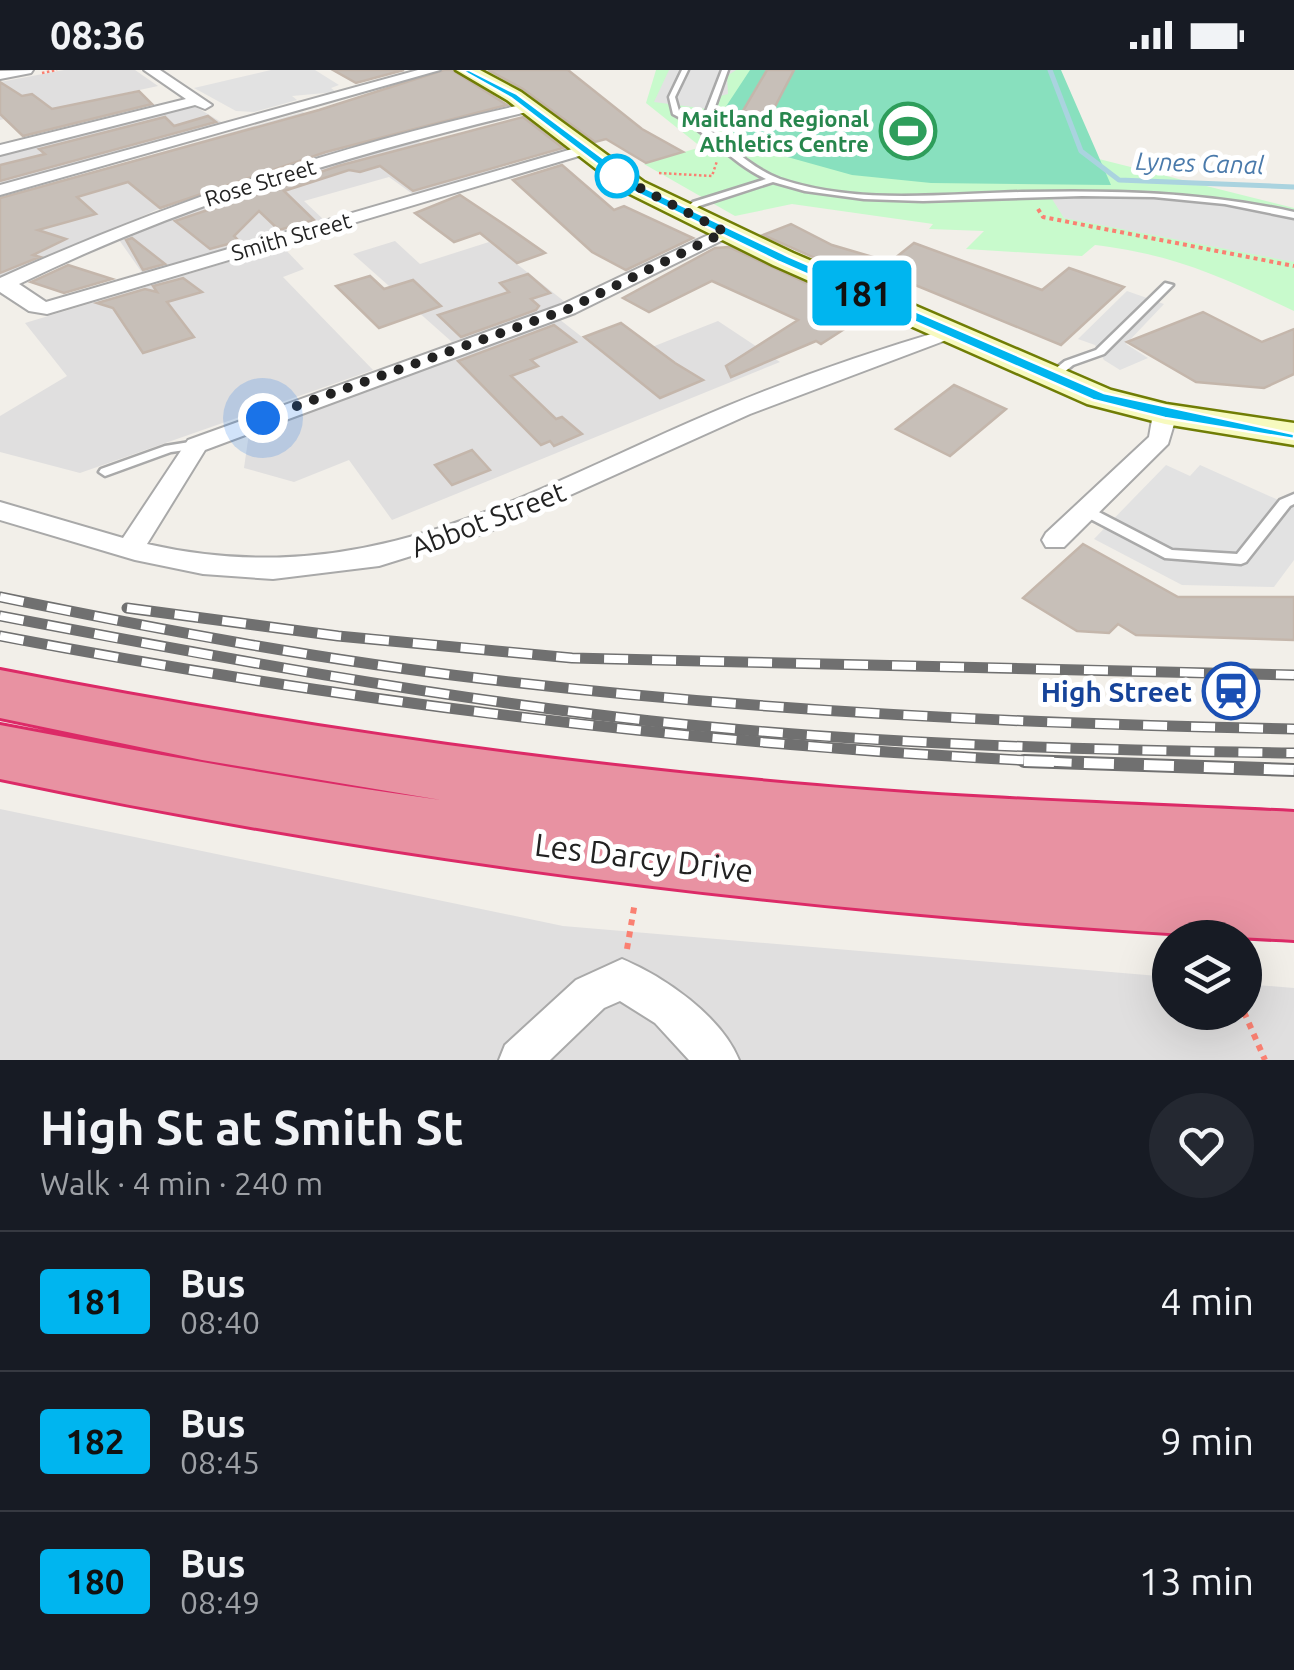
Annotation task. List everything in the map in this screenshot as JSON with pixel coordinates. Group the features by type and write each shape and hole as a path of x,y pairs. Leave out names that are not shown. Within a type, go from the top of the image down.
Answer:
{"highway":[{"name":"Les Darcy Drive","path":"0,694 254,744 613,795 820,816 1294,843"},
{"name":"Les Darcy Drive","path":"0,752 142,782 572,850 930,888 1294,906"}],"main road":[{"path":"466,70 530,108 635,188 684,214 1099,397 1294,426"},
{"path":"1174,407 1294,417"},
{"path":"1174,407 1294,434"}],"street":[{"path":"0,75 26,70"},
{"path":"152,70 236,124"},
{"path":"0,190 433,70"},
{"path":"0,150 198,100"},
{"name":"Rose Street","path":"3,284 146,218 369,148 530,108"},
{"name":"Smith Street","path":"3,284 36,308 48,308 584,150"},
{"path":"130,548 196,445 568,309 725,232"},
{"name":"Abbot Street","path":"0,512 195,564 272,570 318,567 408,552 488,525 816,378 955,332"},
{"path":"1055,540 1160,439 1174,407"},
{"path":"520,1060 590,994 622,978 669,1009 718,1060"}],"lane":[{"path":"685,70 673,107 696,121 724,149 774,179 892,199 1133,196 1257,205 1294,215"},
{"path":"696,121 708,115 725,70"},
{"path":"684,214 696,204 774,179"},
{"path":"1054,375 1069,363 1100,352 1168,285"},
{"path":"105,472 168,450 196,445"},
{"path":"1086,511 1170,555 1241,559 1285,502 1294,498"}],"path":[{"path":"657,173 712,176 718,157 712,152"},
{"path":"1034,203 1043,216 1294,266"},
{"path":"622,978 635,902"},
{"path":"1252,1030 1265,1060"}],"shaded area":[{"path":"64,70 135,70 158,86 0,120 0,82"},
{"path":"271,70 315,70 339,85 331,88 336,92 292,96 297,100 254,112 236,111 194,88"},
{"path":"669,70 736,70 727,76 728,94 720,96 715,110 654,102"},
{"path":"191,104 226,125 0,188 0,155"},
{"path":"303,112 364,146 156,210 0,281 0,198"},
{"path":"415,139 445,160 474,152 501,170 414,195 389,177 304,201 325,221 143,274 117,237 146,222"},
{"path":"1047,191 1277,206 1294,212 1294,262 1064,218"},
{"path":"395,241 420,264 489,242 565,302 452,342 353,254"},
{"path":"282,246 304,269 283,277 373,370 80,473 0,452 0,416 67,376 25,323"},
{"path":"1127,291 1164,304 1126,344 1148,358 1120,370 1104,360 1095,345 1078,339"},
{"path":"559,319 614,362 718,321 780,362 392,520 349,460 294,482 244,468 249,433"},
{"path":"1166,465 1190,476 1200,465 1294,507 1294,560 1274,587 1182,585 1094,539"},
{"path":"0,809 563,926 1152,975 1152,1030 1262,1030 1262,985 1294,988 1294,1060 0,1060"}],"green space":[{"path":"656,70 1042,70 1075,153 1294,208 1294,311 1198,269 1124,249 1095,245 1082,256 966,249 984,231 929,229 933,224 792,204 735,216 644,164 701,147 646,103"},
{"name":"Maitland Regional Athletics Centre","path":"750,70 1061,70 1111,185 931,183 852,175 773,153 775,150 752,144 724,127 723,111"}],"building":[{"path":"333,70 404,70 356,83"},
{"path":"452,70 507,105 326,152 160,208 128,182 77,197 96,214 38,230 66,239 33,255 40,257 0,273 0,198 319,110"},
{"path":"488,70 568,70 642,129 683,152 646,163 606,139 595,142 523,89"},
{"name":"Maitland Regional Athletics Centre","path":"767,70 794,70 766,124 737,121"},
{"path":"0,82 22,96 32,94 52,109 139,91 152,104 23,136 0,114"},
{"path":"208,116 216,122 0,181 0,165 45,154 39,149 165,117 174,126"},
{"path":"523,117 563,148 413,191 380,166 360,172 349,170 284,191 314,220 279,230 259,211 234,236 239,241 210,249 175,221 338,166"},
{"path":"562,165 614,210 624,206 693,238 626,270 592,252 513,180"},
{"path":"460,195 545,253 517,263 480,233 454,242 415,213"},
{"path":"791,224 832,245 890,262 914,243 1042,290 1069,268 1124,287 1061,345 903,280 894,287 867,281 763,235"},
{"path":"132,238 165,264 143,270 126,240"},
{"path":"729,247 845,301 827,317 849,326 821,344 816,341 731,377 726,366 798,320 712,281 649,312 623,298 715,248"},
{"path":"68,265 112,279 64,293 31,282"},
{"path":"528,274 550,293 531,299 539,306 536,310 461,337 438,315 509,292 500,283"},
{"path":"370,276 384,289 413,280 441,306 379,328 336,286"},
{"path":"183,278 202,292 167,302 194,337 143,353 113,308 97,303 145,289 157,292 153,286"},
{"path":"1203,312 1262,342 1294,329 1294,374 1264,388 1196,382 1127,342"},
{"path":"621,323 703,380 660,398 584,337"},
{"path":"554,325 576,342 531,360 538,366 511,376 556,419 562,417 582,434 554,446 550,441 541,445 458,361"},
{"path":"954,385 1006,409 950,456 896,429"},
{"path":"472,450 490,470 452,485 435,465"},
{"path":"1083,544 1178,597 1294,597 1294,640 1136,635 1118,624 1109,633 1077,631 1023,598"}],"waterway":[{"name":"Lynes Canal","path":"1050,70 1081,151 1119,180 1294,187"}],"railway":[{"path":"0,597 302,653 586,690 889,714 1294,729"},
{"path":"127,608 338,636 572,658 1294,675"},
{"path":"0,616 406,688 651,721 972,744 1294,753"},
{"path":"0,636 268,682 537,719 807,746 1070,763"},
{"path":"1024,761 1070,763"},
{"path":"1070,763 1294,770"},
{"path":"1070,763 1079,763"}],"bus line":[{"name":"181","path":"466,70 514,96 635,188 784,259 1099,397 1165,414 1294,434"}],"place":[{"name":"Maitland Regional Athletics Centre","path":"908,131"},
{"name":"High Street","path":"1231,691"}],"route":[{"path":"263,418 568,309 725,232 617,176"}]}
